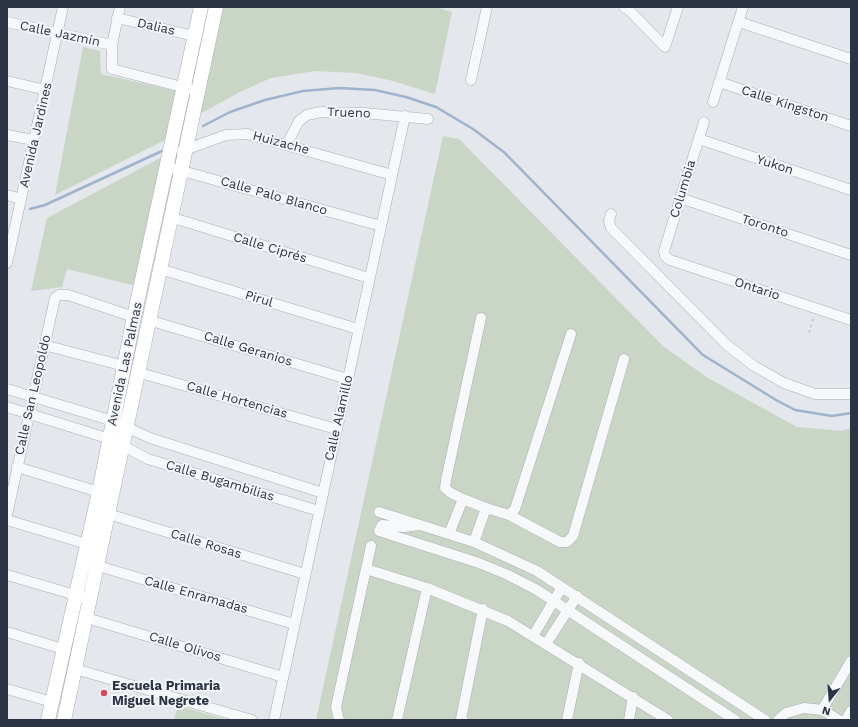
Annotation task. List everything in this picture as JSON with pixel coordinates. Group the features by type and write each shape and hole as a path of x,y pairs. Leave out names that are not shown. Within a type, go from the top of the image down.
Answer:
{"street":[{"name":"Avenida Jardines","path":"7,263 63,7"},
{"path":"120,7 112,45 111,67 114,70 198,90"},
{"name":"Avenida Las Palmas","path":"48,720 99,492 113,421 148,320 160,269 170,217 173,164 184,87 201,7"},
{"name":"Avenida Las Palmas","path":"64,720 87,618 126,427 134,317 173,164 185,151 216,7"},
{"path":"471,80 487,7"},
{"path":"624,7 665,47 678,7"},
{"path":"712,102 743,7"},
{"name":"Dalias","path":"117,18 194,36"},
{"name":"Calle Jazmín","path":"7,22 112,45"},
{"path":"739,22 851,59"},
{"path":"7,81 46,90"},
{"name":"Calle Kingston","path":"719,82 851,126"},
{"name":"Trueno","path":"287,144 299,121 307,115 321,112 405,116 428,119"},
{"name":"Calle Alamillo","path":"274,720 405,116"},
{"name":"Columbia","path":"665,256 664,251 704,122"},
{"path":"7,134 34,140"},
{"name":"Huizache","path":"185,151 226,135 248,134 392,175"},
{"name":"Yukon","path":"699,140 851,190"},
{"name":"Calle Palo Blanco","path":"173,164 381,226"},
{"path":"7,196 22,199"},
{"name":"Toronto","path":"680,198 851,255"},
{"path":"611,214 609,221 611,228 727,345 754,366 784,383 815,394 851,394"},
{"name":"Calle Ciprés","path":"170,217 369,278"},
{"name":"Ontario","path":"665,256 670,260 851,320"},
{"name":"Pirul","path":"160,269 358,329"},
{"name":"Calle San Leopoldo","path":"7,515 55,298 59,295 68,295 134,317"},
{"path":"480,318 445,488 463,499 509,515 560,542 567,542 573,536 624,359"},
{"name":"Calle Geranios","path":"148,320 348,379"},
{"path":"509,515 515,509 571,334"},
{"name":"Calle Hortencias","path":"44,345 336,429"},
{"name":"Calle Bugambilias","path":"7,389 113,421 169,445 323,493"},
{"name":"Calle Bugambilias","path":"7,407 110,439 122,447 148,459 319,512"},
{"path":"17,467 99,492"},
{"path":"450,534 463,499"},
{"path":"474,542 486,508"},
{"path":"379,512 474,542 506,555 577,596 765,720"},
{"name":"Calle Rosas","path":"108,514 305,574"},
{"path":"7,520 87,544"},
{"path":"419,525 404,527 382,525 379,531 479,563 508,575 553,601 735,720"},
{"path":"338,720 336,707 371,546"},
{"name":"Calle Enramadas","path":"98,566 294,624"},
{"path":"366,569 427,588 483,609 508,621 634,697 668,720"},
{"path":"7,575 91,599"},
{"path":"533,636 562,587"},
{"path":"397,720 427,588"},
{"path":"546,644 577,596"},
{"path":"462,720 483,609"},
{"name":"Calle Olivos","path":"87,618 283,677"},
{"path":"7,632 63,649"},
{"path":"822,710 851,661"},
{"path":"567,720 579,663"},
{"path":"75,669 252,720"},
{"path":"7,689 52,702"},
{"path":"629,720 634,697"},
{"path":"778,720 786,713 804,708 822,710 839,720"},
{"path":"846,720 851,711"}],"path":[{"path":"808,333 816,309"}],"green space":[{"path":"223,7 435,7 452,12 435,94 393,81 356,73 315,71 271,78 240,92 200,114"},
{"path":"83,47 100,51 101,74 177,91 167,139 55,195"},
{"path":"443,136 459,139 664,347 708,378 797,427 842,431 851,428 851,720 316,720"},
{"path":"164,156 136,286 67,269 62,287 31,291 47,218"},
{"path":"178,706 229,720 174,720"}],"waterway":[{"path":"203,126 230,112 265,100 303,91 339,88 375,90 406,97 436,107 473,129 505,153 703,355 795,410 832,416 851,413"},
{"path":"30,209 45,205 162,151"}],"place":[{"name":"Escuela Primaria Miguel Negrete","path":"104,693"}]}
